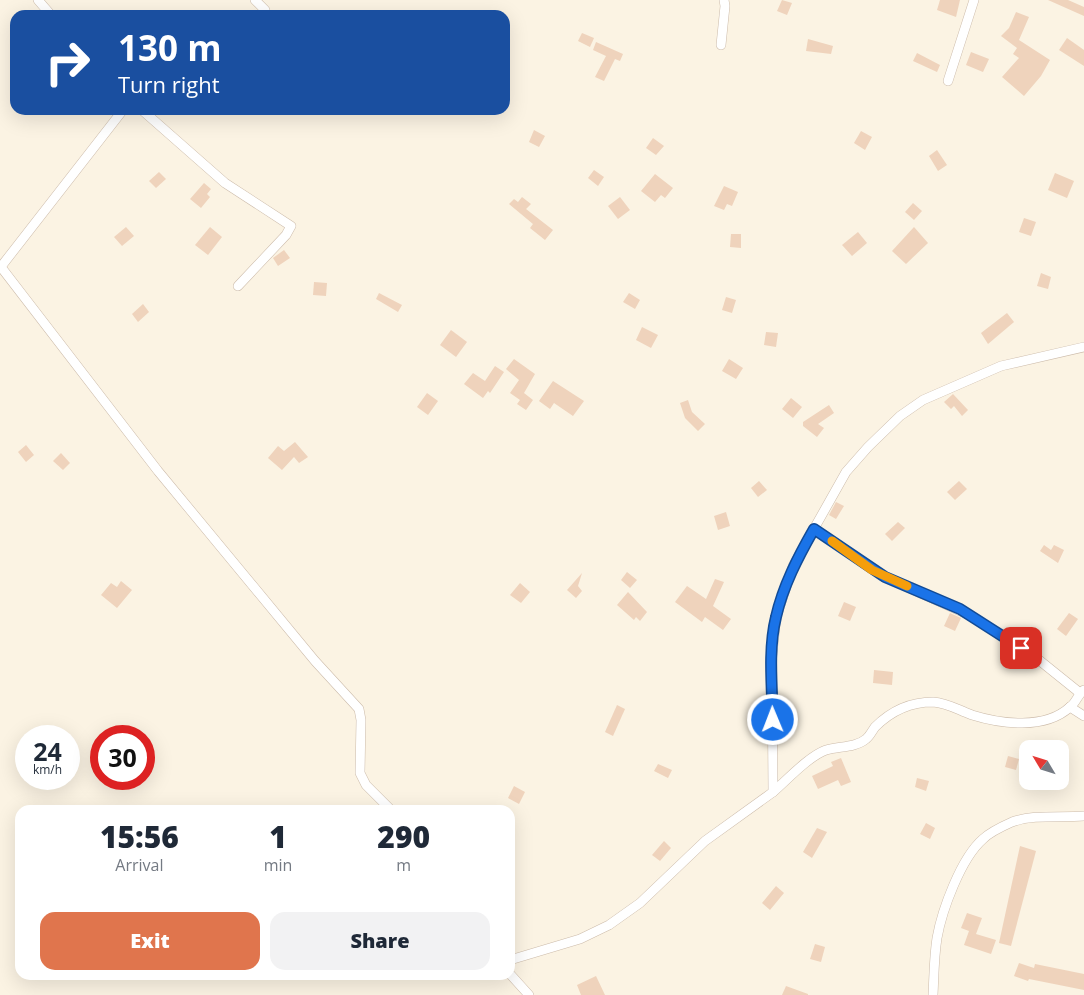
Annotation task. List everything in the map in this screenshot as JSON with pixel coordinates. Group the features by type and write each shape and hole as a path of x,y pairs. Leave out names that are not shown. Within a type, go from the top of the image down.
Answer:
{"street":[{"path":"38,0 47,10"},
{"path":"255,0 265,10"},
{"path":"721,45 724,0"},
{"path":"948,81 974,0"},
{"path":"119,115 0,268 158,471 315,661 359,709 361,720 360,773 366,785 386,805"},
{"path":"148,115 225,183 291,226 286,235 238,286"},
{"path":"773,792 772,656 776,618 793,566 846,472 894,422 923,400 1001,366 1084,347"},
{"path":"515,958 580,939 609,925 640,903 705,840 773,792 815,756 826,750 856,744 866,739 895,710 932,702 952,705 971,714 1001,722 1023,724 1043,721 1070,707 1082,691 1034,656 969,614 885,577 814,529"},
{"path":"1070,707 1084,716"},
{"path":"932,995 937,939 942,917 958,877 974,848 983,838 1013,822 1033,818 1084,816"},
{"path":"515,980 529,995"}],"building":[{"path":"782,0 792,3 787,15 777,11"},
{"path":"940,0 960,0 956,17 937,10"},
{"path":"1048,0 1068,0 1084,7 1084,16"},
{"path":"1016,12 1029,17 1019,40 1050,60 1041,76 1024,96 1002,77 1019,58 1013,54 1017,48 1001,36 1009,28"},
{"path":"582,33 594,38 590,47 578,41"},
{"path":"1067,38 1084,50 1084,66 1059,50"},
{"path":"808,39 833,46 831,54 806,51"},
{"path":"596,42 623,54 620,61 615,59 604,81 595,77 606,56 593,50"},
{"path":"971,52 989,59 983,72 966,65"},
{"path":"917,53 940,65 937,72 913,61"},
{"path":"534,130 545,136 539,147 529,142"},
{"path":"861,131 872,137 865,150 854,143"},
{"path":"653,138 664,146 656,155 646,148"},
{"path":"937,150 947,165 938,171 929,156"},
{"path":"594,170 604,177 598,186 588,178"},
{"path":"159,172 166,179 156,188 149,181"},
{"path":"1055,173 1074,181 1067,198 1048,190"},
{"path":"655,174 673,188 665,198 661,195 655,202 641,191"},
{"path":"204,183 211,189 207,194 210,197 201,208 190,199"},
{"path":"724,186 738,192 732,206 727,204 724,210 714,206"},
{"path":"522,197 531,204 526,209 553,230 545,240 530,228 533,224 509,204 514,199 518,202"},
{"path":"620,197 630,210 618,219 608,206"},
{"path":"913,203 922,211 914,220 905,212"},
{"path":"1024,218 1036,222 1031,236 1019,232"},
{"path":"126,227 134,236 122,246 114,237"},
{"path":"210,227 222,237 208,255 195,245"},
{"path":"914,227 928,243 906,264 892,251"},
{"path":"858,232 867,243 852,256 842,245"},
{"path":"731,234 741,234 741,248 730,247"},
{"path":"284,250 290,258 278,266 273,258"},
{"path":"1041,273 1051,277 1048,289 1037,286"},
{"path":"314,282 327,283 326,296 313,295"},
{"path":"379,293 402,305 398,312 376,299"},
{"path":"629,293 640,300 635,309 623,302"},
{"path":"726,297 736,300 732,313 722,310"},
{"path":"143,304 149,312 138,322 132,314"},
{"path":"1007,313 1014,322 988,344 981,333"},
{"path":"642,327 658,335 651,348 636,340"},
{"path":"451,330 467,342 456,357 440,345"},
{"path":"766,332 778,333 776,347 764,345"},
{"path":"514,359 535,374 524,393 533,400 526,410 517,404 520,400 510,393 519,380 506,369"},
{"path":"729,359 743,368 736,379 722,371"},
{"path":"495,366 504,372 490,393 488,391 483,398 464,384 473,373 485,381"},
{"path":"553,381 584,401 573,416 554,403 550,409 539,401"},
{"path":"427,393 438,401 428,415 417,407"},
{"path":"953,394 968,410 962,416 954,406 951,409 944,402"},
{"path":"791,398 802,407 793,418 782,409"},
{"path":"688,400 692,412 705,424 698,431 685,418 680,403"},
{"path":"829,405 834,413 818,424 824,428 817,437 803,426 803,422"},
{"path":"295,442 308,457 299,463 294,457 282,470 268,458 278,446 284,451"},
{"path":"26,445 34,455 26,462 18,452"},
{"path":"61,453 70,463 63,470 53,461"},
{"path":"759,481 767,490 758,497 751,488"},
{"path":"959,481 967,489 955,500 947,492"},
{"path":"836,502 844,506 836,519 829,515"},
{"path":"726,512 730,526 718,530 714,516"},
{"path":"898,522 905,528 892,541 885,534"},
{"path":"1044,545 1051,550 1054,545 1064,550 1058,563 1040,551"},
{"path":"627,572 637,580 630,588 621,580"},
{"path":"582,573 578,586 582,591 576,598 567,590"},
{"path":"715,579 724,582 713,606 731,619 723,630 705,617 702,622 675,602 687,586 706,599"},
{"path":"121,581 132,590 117,608 101,595 111,583 117,587"},
{"path":"520,583 530,592 521,603 510,595"},
{"path":"628,592 647,612 640,621 636,617 634,620 617,605"},
{"path":"844,602 856,607 850,621 838,616"},
{"path":"950,613 961,618 955,631 944,626"},
{"path":"1069,613 1078,619 1066,636 1057,629"},
{"path":"874,670 893,672 892,685 873,683"},
{"path":"617,705 625,709 613,736 605,732"},
{"path":"1008,756 1019,759 1016,770 1005,767"},
{"path":"841,758 851,782 841,786 838,780 818,789 812,776 833,766 831,762"},
{"path":"658,764 672,770 668,778 654,771"},
{"path":"917,778 929,781 926,791 915,787"},
{"path":"514,786 525,792 519,804 508,798"},
{"path":"926,823 935,828 930,839 920,834"},
{"path":"817,828 827,832 812,858 803,852"},
{"path":"664,841 671,848 660,861 652,855"},
{"path":"1020,846 1036,851 1011,946 999,943"},
{"path":"776,886 784,893 770,910 762,903"},
{"path":"967,913 982,918 976,934 996,940 991,954 964,945 969,931 961,928"},
{"path":"815,944 825,947 821,962 810,959"},
{"path":"1019,963 1034,968 1035,964 1084,974 1084,990 1029,979 1028,981 1014,976"},
{"path":"596,976 605,995 581,995 577,985"},
{"path":"786,986 808,994 808,995 782,995"}],"slow traffic":[{"path":"832,541 872,570 907,586"}],"route":[{"path":"773,720 772,656 776,618 793,566 814,529 872,570 960,609 1021,648"}]}
